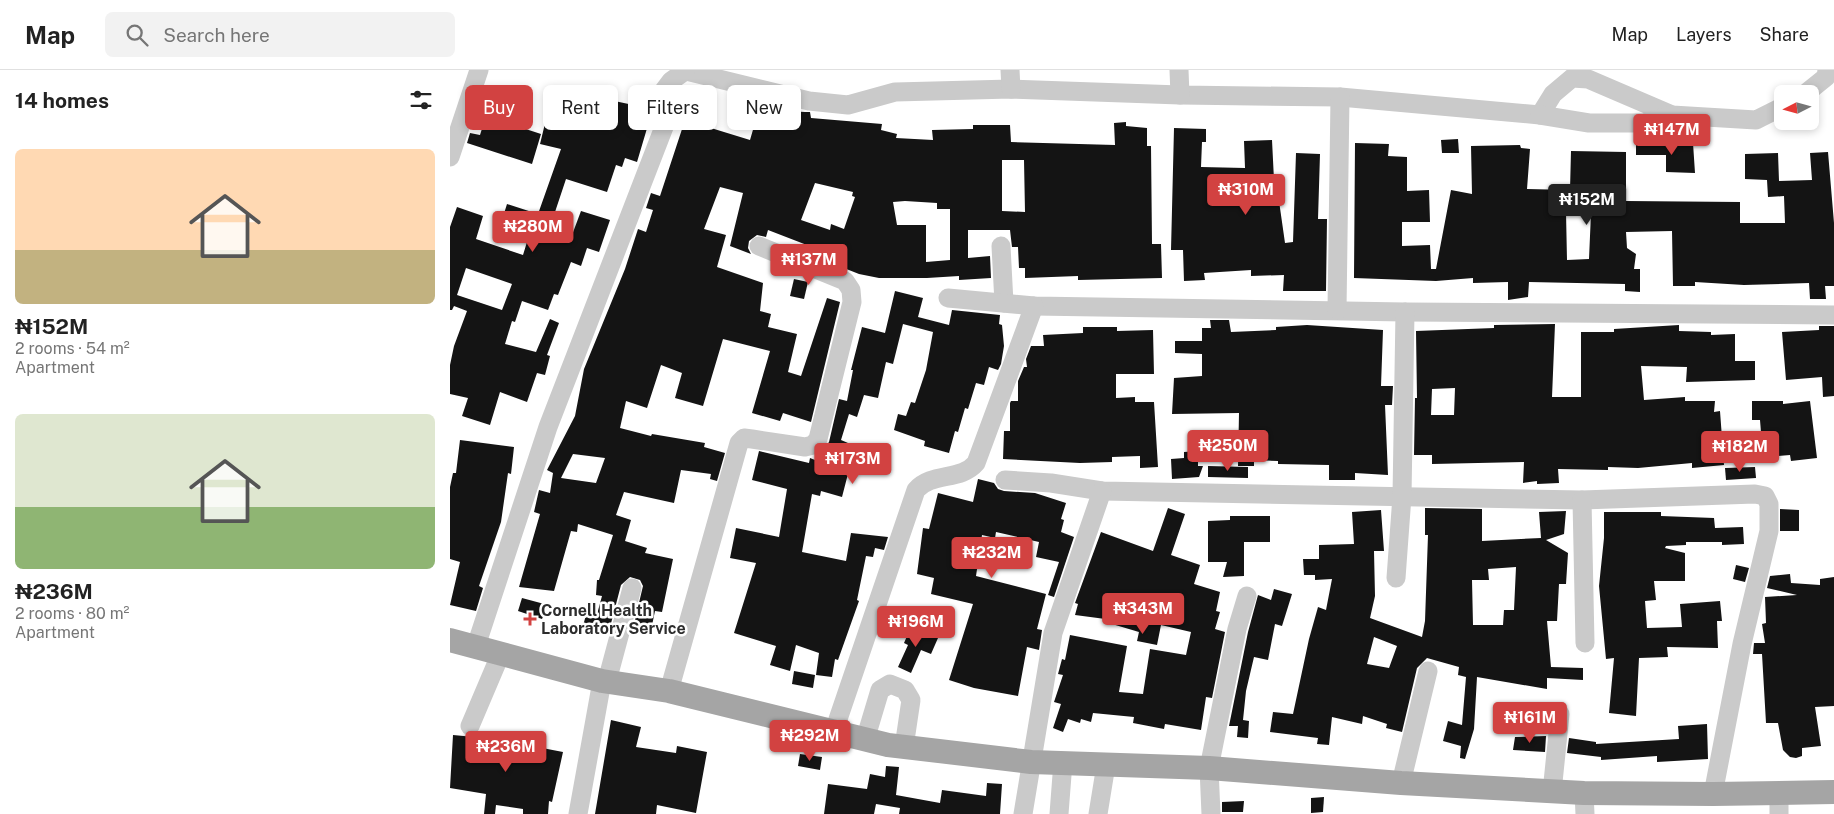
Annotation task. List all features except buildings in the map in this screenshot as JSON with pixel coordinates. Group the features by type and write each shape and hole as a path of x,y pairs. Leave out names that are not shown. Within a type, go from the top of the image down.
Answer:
{"main road":[{"path":"450,640 604,681 669,691 865,740 1031,762 1209,768 1401,783 1552,792 1585,804 1713,794 1779,803 1834,792"}],"street":[{"path":"450,157 479,70"},
{"path":"1010,70 1011,89"},
{"path":"1179,70 1180,95"},
{"path":"476,646 548,427 664,127 662,93 671,81 684,71 809,101 848,105 895,92 1011,89 1180,95 1340,97 1540,115 1589,123 1644,123 1672,115 1756,120 1774,111"},
{"path":"1816,85 1829,73"},
{"path":"1540,115 1553,94 1572,78 1588,79 1672,115"},
{"path":"1337,310 1340,97"},
{"path":"669,691 739,442 744,438 752,438 805,447 813,445 818,439 852,302 851,290 845,281 759,246"},
{"path":"1001,246 1004,303"},
{"path":"948,298 1034,306 1405,312 1834,315"},
{"path":"834,731 916,490 930,480 970,470 976,463 1034,306"},
{"path":"1396,578 1402,496 1405,312"},
{"path":"1005,480 1051,483 1102,491 1582,500 1755,494 1765,496 1768,500 1769,531 1742,644 1713,794"},
{"path":"1023,814 1053,633 1102,491"},
{"path":"1582,500 1585,644"},
{"path":"578,814 604,681 632,588"},
{"path":"1211,814 1209,768 1237,630 1246,596"},
{"path":"470,726 501,653"},
{"path":"1401,783 1428,671"},
{"path":"865,740 880,690 890,684 905,690 911,700 904,746"},
{"path":"1552,792 1560,714"},
{"path":"1059,814 1063,762"},
{"path":"1098,814 1106,765"}],"place":[{"name":"Cornell Health Laboratory Service","path":"530,619"}]}
